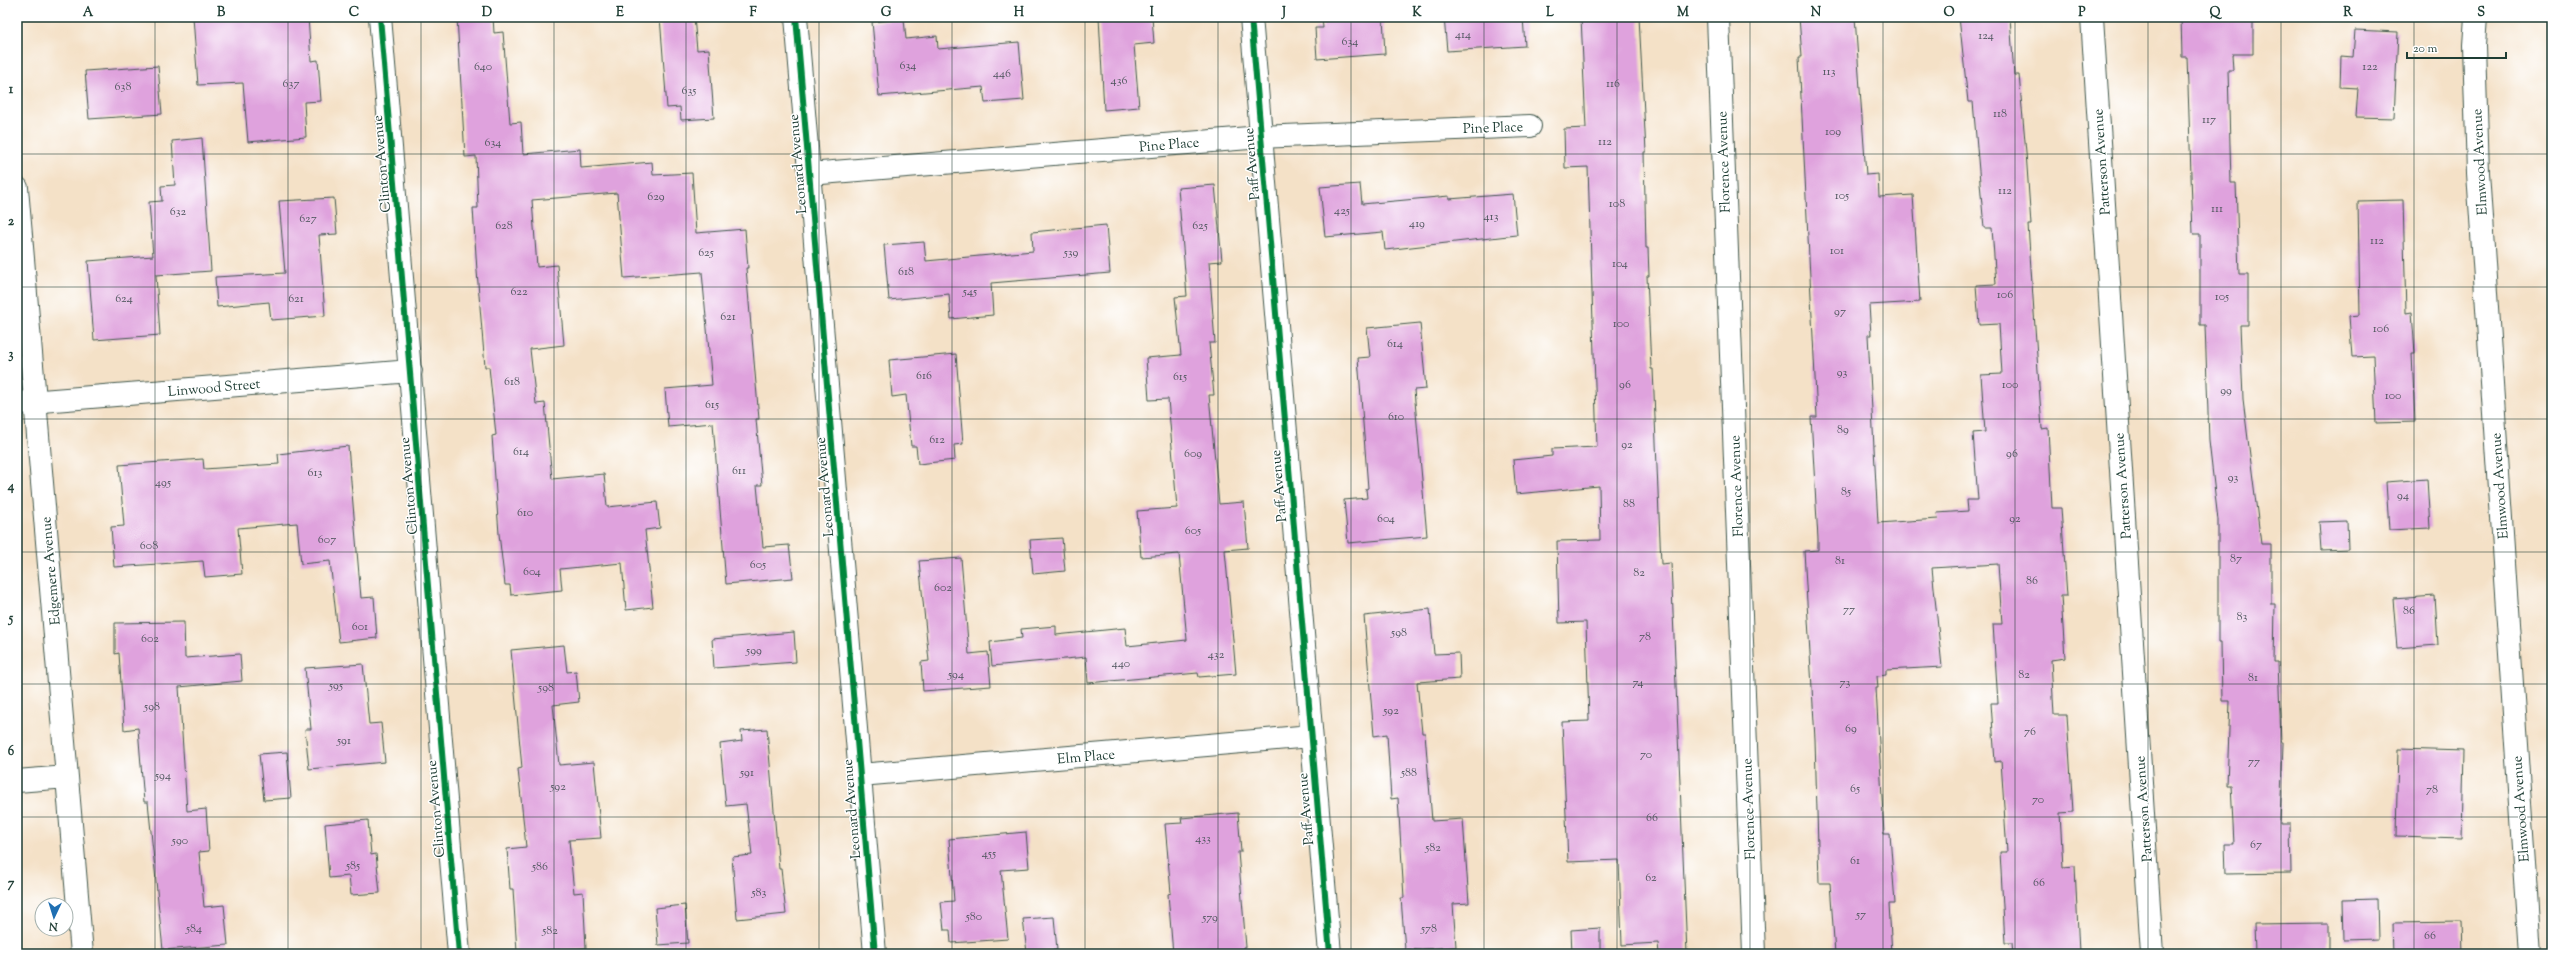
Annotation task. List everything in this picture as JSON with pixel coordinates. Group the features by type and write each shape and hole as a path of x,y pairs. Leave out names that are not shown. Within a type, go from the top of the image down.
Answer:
{"street":[{"name":"Clinton Avenue","path":"380,17 459,954"},
{"name":"Leonard Avenue","path":"796,17 875,954"},
{"name":"Paff Avenue","path":"1251,17 1330,954"},
{"name":"Florence Avenue","path":"1718,17 1754,954"},
{"name":"Patterson Avenue","path":"2092,17 2152,954"},
{"name":"Elmwood Avenue","path":"2476,17 2474,45 2478,173 2530,954"},
{"name":"Pine Place","path":"809,174 1261,136 1530,126"},
{"name":"Edgemere Avenue","path":"17,188 26,402 67,777 82,954"},
{"name":"Linwood Street","path":"26,402 411,371"},
{"name":"Elm Place","path":"860,776 1311,736"},
{"path":"17,781 67,777"}],"building":[{"path":"193,17 308,17 311,61 318,60 321,101 304,102 306,137 248,142 243,83 198,85"},
{"path":"457,17 493,17 494,33 503,32 510,123 521,122 523,154 580,149 581,168 652,162 653,175 692,173 696,233 745,229 748,268 746,268 759,419 756,419 762,485 757,485 763,547 789,545 793,578 726,584 713,423 668,427 665,389 712,385 702,272 624,278 617,193 532,200 537,267 557,265 564,345 530,349 536,404 545,403 552,479 604,474 607,507 657,502 660,528 645,530 653,607 626,610 622,563 560,569 562,590 511,595 510,585 505,585 499,534 492,436 496,435 489,367 485,367 477,271 473,208 478,208 476,156 465,157"},
{"path":"660,17 694,17 697,50 709,49 714,118 681,120 680,107 667,108"},
{"path":"1099,17 1152,17 1154,43 1134,45 1139,107 1104,110"},
{"path":"1322,17 1383,17 1385,54 1317,59 1315,28 1323,28"},
{"path":"1444,17 1523,17 1525,46 1447,51"},
{"path":"1581,17 1639,17 1646,152 1644,152 1646,248 1648,248 1649,276 1647,276 1651,369 1653,369 1661,564 1671,563 1687,954 1659,954 1658,943 1622,945 1619,860 1568,862 1562,722 1589,721 1586,622 1559,623 1557,541 1600,540 1599,486 1516,494 1513,460 1552,456 1552,449 1597,447 1588,167 1565,168 1564,129 1586,128"},
{"path":"1799,17 1855,17 1866,175 1878,174 1879,197 1913,195 1920,302 1869,305 1871,335 1868,335 1878,523 1938,519 1937,513 1968,511 1967,500 1978,500 1973,433 1985,432 1981,375 2002,374 1999,324 1979,325 1976,285 1996,284 1992,228 1984,228 1973,102 1968,102 1959,17 2010,17 2014,75 2019,75 2026,152 2031,225 2028,225 2042,429 2048,428 2052,508 2061,508 2067,596 2061,596 2065,658 2051,660 2054,715 2067,715 2073,812 2060,813 2063,867 2075,866 2079,954 2013,954 2012,943 2005,943 2000,852 2007,852 2001,761 1995,762 1991,703 1998,703 1993,624 2002,624 1998,564 1932,568 1942,667 1886,670 1886,675 1877,676 1878,688 1876,688 1884,834 1890,834 1895,904 1889,904 1892,954 1835,954 1830,883 1819,883 1815,739 1804,551 1818,550 1811,417 1817,417 1799,57 1802,57"},
{"path":"2181,17 2253,17 2253,54 2232,54 2233,70 2228,70 2231,183 2236,183 2239,274 2248,274 2248,325 2240,325 2243,399 2261,544 2271,544 2271,604 2275,604 2274,662 2278,662 2281,742 2283,742 2280,824 2290,824 2291,873 2225,874 2224,844 2234,844 2231,785 2227,785 2230,701 2222,701 2221,642 2218,642 2218,520 2209,441 2205,325 2200,325 2200,234 2193,234 2187,57 2182,57"},
{"path":"904,19 906,39 937,36 938,49 1019,42 1024,100 985,103 983,87 879,96 872,22"},
{"path":"2355,30 2398,32 2394,118 2356,117 2358,88 2340,87 2341,56 2353,57"},
{"path":"158,66 162,114 89,119 85,71"},
{"path":"202,138 211,271 156,275 160,335 94,340 88,261 153,256 149,202 162,201 161,186 175,185 172,141"},
{"path":"1360,184 1362,204 1449,196 1449,199 1513,194 1517,235 1385,250 1383,232 1325,237 1320,187"},
{"path":"1215,185 1222,261 1209,262 1215,343 1209,343 1214,395 1209,395 1219,504 1244,502 1248,548 1225,550 1236,674 1199,677 1198,673 1088,683 1086,657 992,666 990,642 1022,638 1021,629 1056,626 1056,635 1125,628 1127,646 1187,640 1179,554 1141,557 1137,511 1177,508 1168,399 1149,400 1146,358 1181,355 1175,297 1187,296 1178,188"},
{"path":"334,198 337,234 319,235 325,316 271,320 269,302 217,307 215,277 285,273 279,201"},
{"path":"2403,200 2406,313 2412,312 2415,354 2412,354 2415,422 2376,423 2373,356 2352,357 2349,316 2360,315 2358,201"},
{"path":"1106,225 1110,273 991,283 993,315 951,319 949,294 889,300 884,245 924,242 926,261 1033,251 1032,232"},
{"path":"1420,323 1426,389 1414,390 1427,536 1348,543 1344,500 1367,498 1366,489 1368,488 1358,358 1370,357 1367,328"},
{"path":"956,354 963,444 954,445 955,460 918,464 916,446 911,446 906,395 892,397 889,360"},
{"path":"348,446 361,598 374,597 377,638 339,642 330,561 301,564 297,523 238,528 242,574 205,577 203,561 114,567 111,527 124,526 119,465 203,459 204,469 279,464 278,454"},
{"path":"2427,479 2430,528 2389,530 2386,482"},
{"path":"2347,521 2348,549 2321,550 2319,522"},
{"path":"1062,538 1065,571 1033,574 1030,540"},
{"path":"961,558 969,654 988,652 991,686 923,691 921,662 929,661 919,561"},
{"path":"2435,596 2438,645 2397,648 2393,599"},
{"path":"1430,609 1434,654 1459,653 1460,679 1417,682 1422,733 1425,733 1432,821 1463,819 1469,903 1453,904 1456,947 1405,950 1401,898 1404,898 1398,798 1391,799 1387,734 1374,736 1364,616"},
{"path":"184,622 185,658 240,654 242,681 179,687 187,811 206,809 209,851 199,852 204,907 224,905 228,945 163,950 148,802 144,802 138,728 124,730 119,653 115,654 115,623"},
{"path":"794,632 796,662 714,668 712,639"},
{"path":"564,645 567,672 576,671 579,702 553,705 559,765 594,762 601,838 569,840 574,893 583,892 586,948 517,952 513,889 510,889 507,849 526,847 518,769 522,768 511,650"},
{"path":"363,664 369,724 381,723 385,762 309,769 305,729 311,729 305,668"},
{"path":"767,729 779,869 781,869 786,914 737,919 732,857 752,855 746,804 726,806 720,744 742,741 741,731"},
{"path":"2398,749 2464,751 2462,838 2396,836"},
{"path":"287,752 291,798 264,800 259,754"},
{"path":"1238,813 1241,852 1238,852 1246,947 1243,947 1244,954 1173,954 1168,894 1171,893 1165,824 1182,823 1181,818"},
{"path":"368,820 371,855 376,854 380,893 351,895 349,876 329,878 325,824"},
{"path":"1026,832 1029,868 1001,870 1008,939 951,943 950,930 944,930 941,902 954,901 949,839"},
{"path":"2377,899 2378,939 2344,940 2343,900"},
{"path":"685,905 688,943 658,945 655,908"},
{"path":"1054,917 1057,950 1027,953 1023,919"},
{"path":"2461,922 2462,954 2394,954 2393,923"},
{"path":"2329,923 2329,954 2255,954 2254,924"},
{"path":"1600,928 1600,954 1572,954 1571,930"}],"cycle path":[{"path":"380,17 459,954"},
{"path":"796,17 875,954"},
{"path":"1251,17 1330,954"}]}
